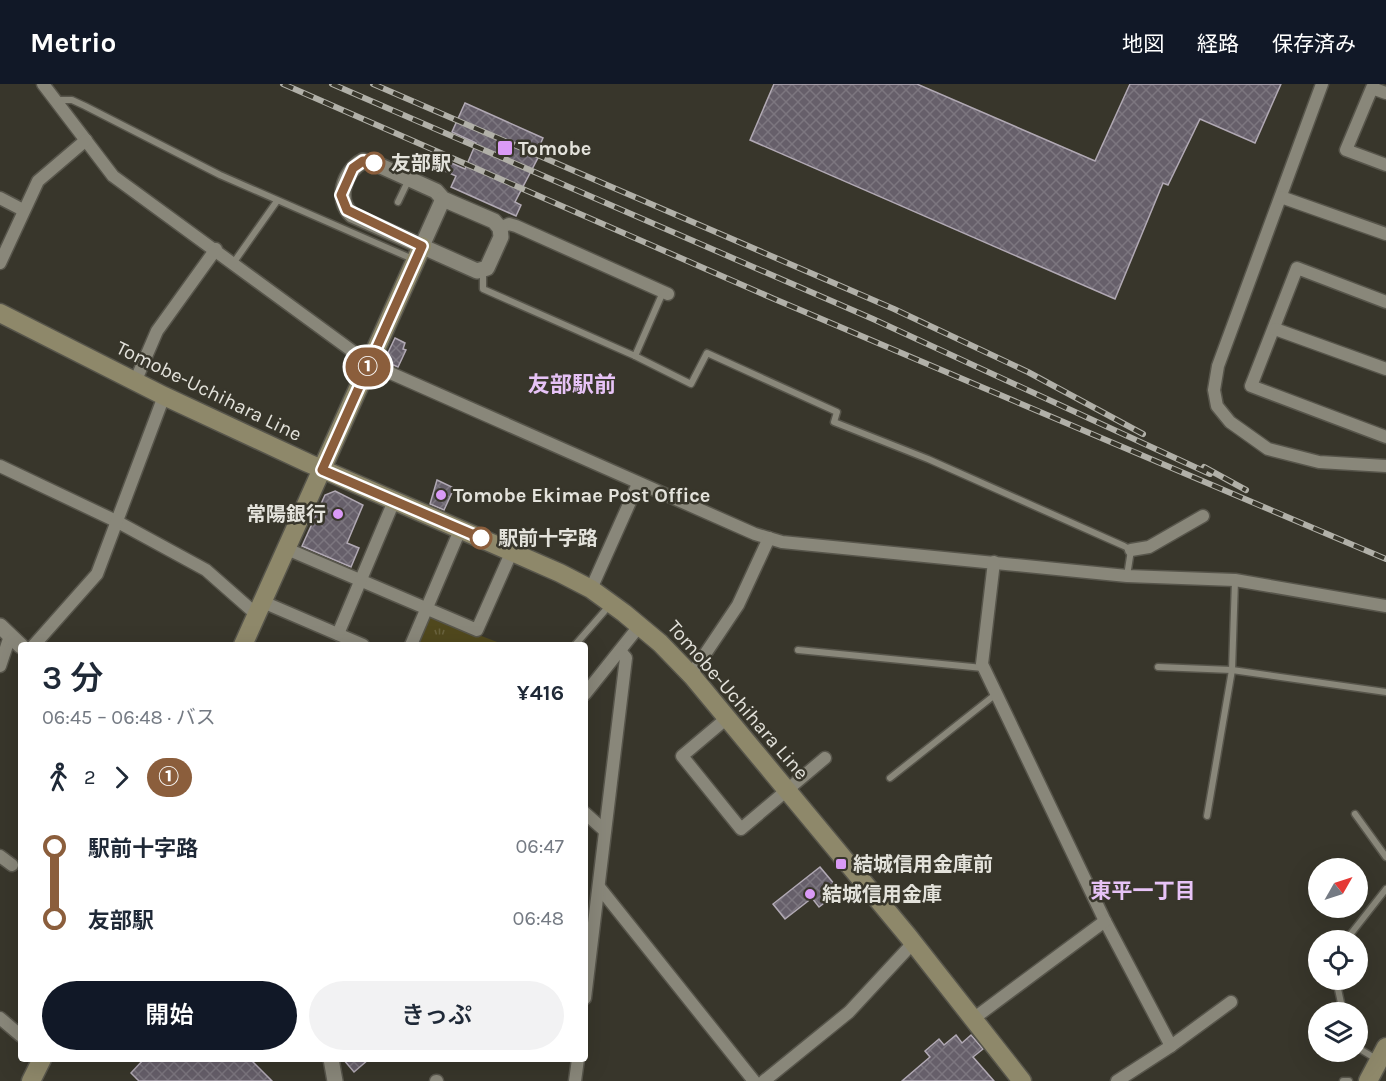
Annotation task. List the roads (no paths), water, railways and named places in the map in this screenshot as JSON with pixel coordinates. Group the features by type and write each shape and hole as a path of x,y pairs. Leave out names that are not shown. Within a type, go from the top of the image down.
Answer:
{"main road":[{"path":"244,642 418,253"},
{"name":"Tomobe-Uchihara Line","path":"0,313 164,396 322,470 512,551 591,589 611,603 640,625 691,675 913,943 1022,1081"},
{"path":"1368,1081 1382,1054"},
{"path":"32,1081 41,1062"}],"street":[{"path":"43,84 113,176 234,262 370,364 638,483 769,538 782,542 1127,576 1235,580 1386,606"},
{"path":"1322,84 1218,366 1214,390 1217,406 1230,422 1268,449 1319,462 1386,466"},
{"path":"1386,93 1372,88 1346,150 1386,165"},
{"path":"0,263 23,210 45,173 86,140"},
{"path":"363,161 409,179 436,191 443,199 494,221 500,228 501,237 487,268 483,271 418,253 352,215 342,200 353,168 363,161"},
{"path":"1281,197 1386,234"},
{"path":"0,198 23,210"},
{"path":"418,253 443,199"},
{"path":"500,228 509,224 516,226 666,293"},
{"path":"135,382 157,331 216,249"},
{"path":"1386,302 1297,268 1251,386 1386,437"},
{"path":"1275,329 1386,369"},
{"path":"37,642 97,574 164,396"},
{"path":"0,466 116,521 206,570 260,608 356,642"},
{"path":"591,589 638,483"},
{"path":"338,634 394,501"},
{"path":"1131,550 1149,547 1203,516"},
{"path":"412,642 460,530"},
{"path":"691,675 738,605 769,538"},
{"path":"287,549 477,630 512,551"},
{"path":"994,562 982,664 1105,921 1171,1046"},
{"path":"588,690 640,625"},
{"path":"0,666 10,636"},
{"path":"588,972 626,658 620,651"},
{"path":"727,718 682,756 741,829 825,758"},
{"path":"588,816 605,831"},
{"path":"0,856 12,865"},
{"path":"598,887 754,1081"},
{"path":"973,1019 1105,921"},
{"path":"764,1081 849,1012 913,943"},
{"path":"1117,1081 1171,1046 1231,1002"},
{"path":"0,1018 18,1033"},
{"path":"1382,1054 1386,1036"},
{"path":"332,1062 335,1081"},
{"path":"575,1081 578,1062"}],"lane":[{"path":"55,100 72,100 173,152 277,201 418,253"},
{"path":"398,202 409,179"},
{"path":"234,262 277,201"},
{"path":"483,271 483,289 635,356 691,384 707,352 837,412 834,422 928,459 1131,550 1127,576"},
{"path":"635,356 666,293"},
{"path":"1207,816 1232,670 1235,580"},
{"path":"578,642 611,603"},
{"path":"798,650 984,668"},
{"path":"1158,667 1232,670 1386,692"},
{"path":"890,778 996,694"},
{"path":"1355,814 1386,857"},
{"path":"1354,930 1386,889"},
{"path":"1343,1081 1349,1081"}],"railway":[{"path":"283,84 772,298 1386,559"},
{"path":"332,84 873,319 1210,474"},
{"path":"373,84 894,309 1028,372 1143,434"},
{"path":"1204,467 1246,490"}],"place":[{"name":"Tomobe","path":"505,148"},
{"name":"友部駅","path":"374,163"},
{"name":"Tomobe Ekimae Post Office","path":"441,495"},
{"name":"常陽銀行","path":"338,514"},
{"name":"駅前十字路","path":"481,538"},
{"name":"結城信用金庫前","path":"841,864"},
{"name":"結城信用金庫","path":"810,894"}],"district":[{"name":"友部駅前","path":"572,385"},
{"name":"東平一丁目","path":"1143,891"}]}
